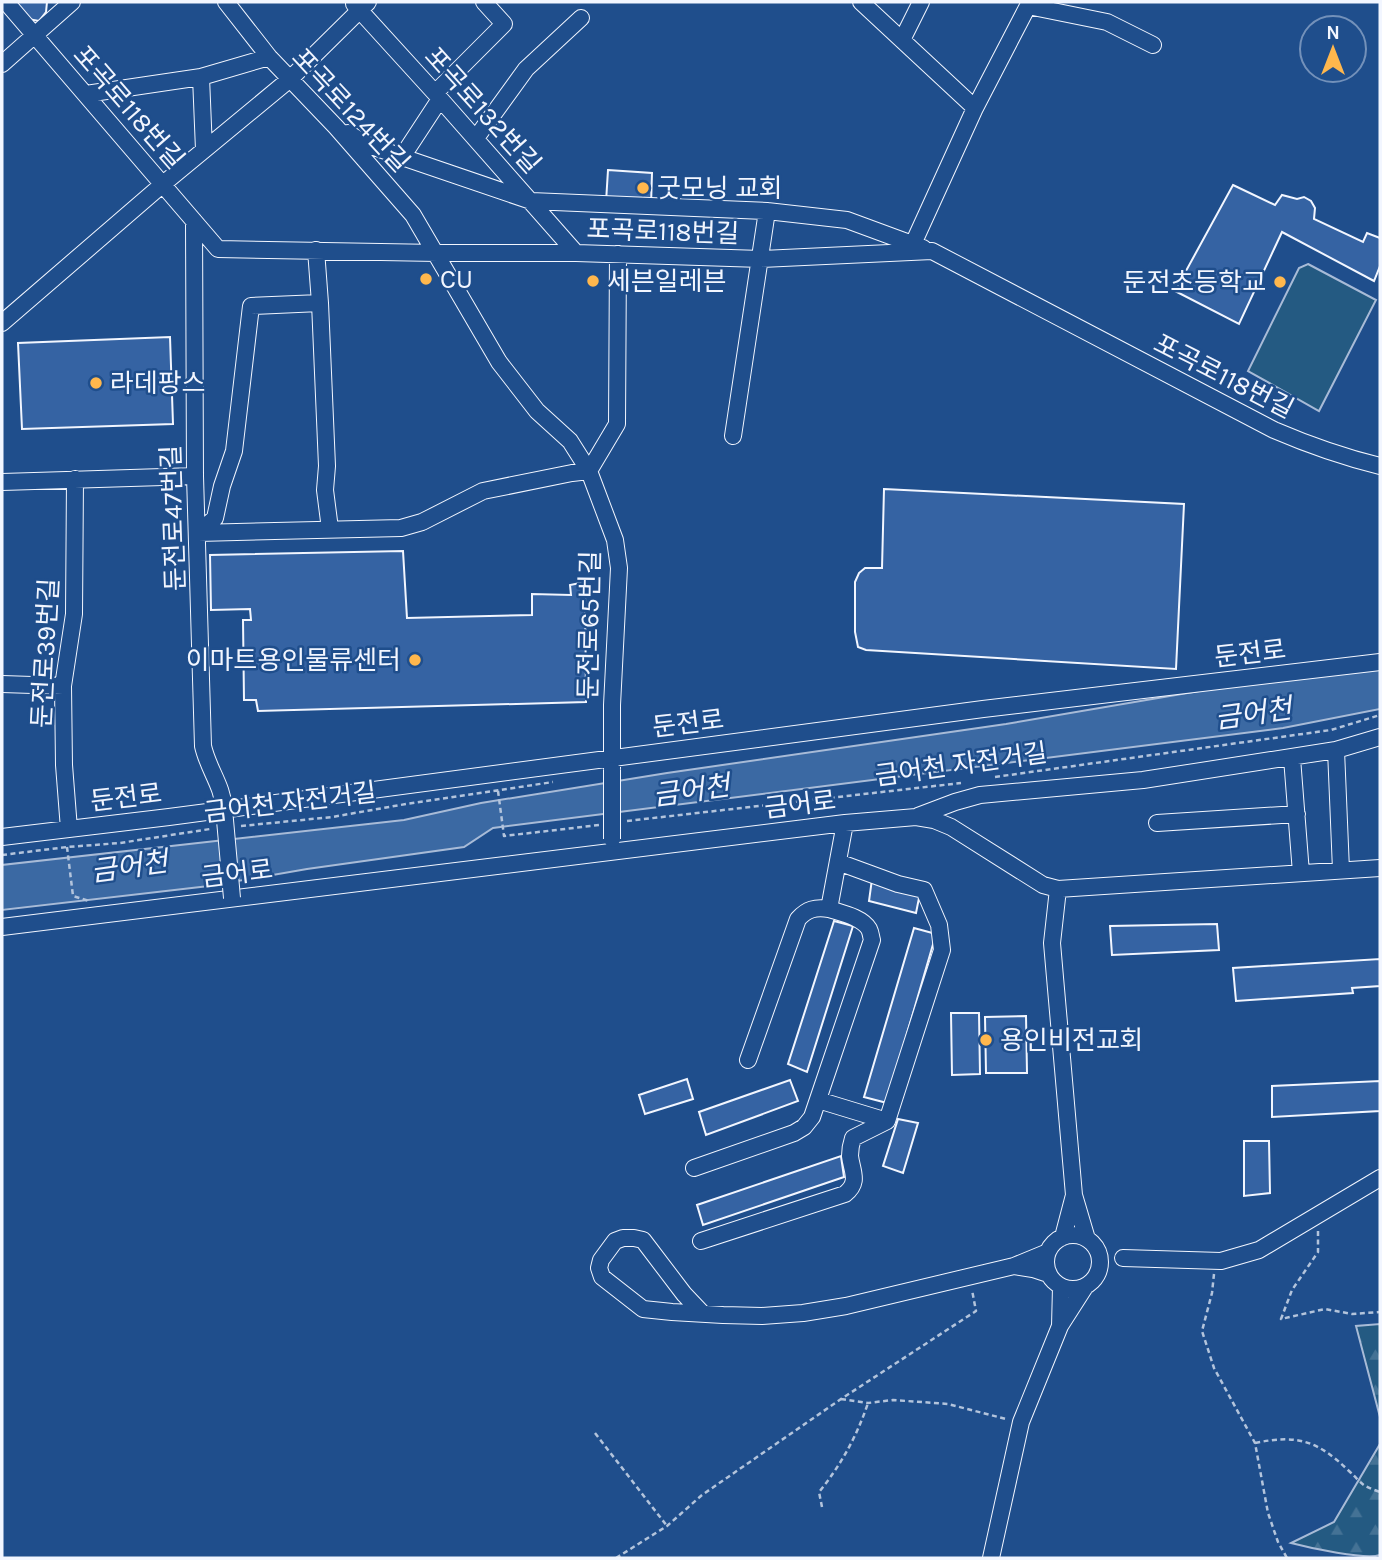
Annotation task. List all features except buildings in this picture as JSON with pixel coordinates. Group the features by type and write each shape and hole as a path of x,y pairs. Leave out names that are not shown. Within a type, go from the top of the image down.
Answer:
{"street":[{"name":"포곡로118번길","path":"6,2 218,249 437,254 576,253 761,259 932,251 1273,430 1337,454 1380,466"},
{"path":"2,64 72,2"},
{"name":"포곡로124번길","path":"226,2 269,57 336,127 413,215 499,362 537,411 570,441 589,471"},
{"path":"402,157 438,96 504,24 484,2"},
{"path":"861,2 975,108"},
{"path":"902,40 921,2"},
{"path":"2,323 290,79 360,4"},
{"name":"포곡로132번길","path":"360,4 576,253"},
{"path":"913,244 975,108 1029,4 1107,22 1153,45"},
{"path":"476,138 526,69 581,18"},
{"path":"86,94 201,77 269,57"},
{"path":"201,77 204,150"},
{"path":"336,127 366,144 531,201 767,211 847,220 932,251"},
{"path":"733,436 767,211"},
{"name":"둔전로47번길","path":"194,221 195,476 203,746 206,759 223,795 232,898"},
{"path":"316,250 327,466 325,490 330,529"},
{"path":"198,533 401,527 422,522 484,491 589,471 617,424 618,254"},
{"path":"198,533 215,518 234,451 251,306 320,303"},
{"name":"둔전로65번길","path":"589,471 615,540 619,568 612,705 611,838"},
{"path":"2,482 195,476"},
{"name":"둔전로39번길","path":"69,829 64,765 63,686 74,614 75,479"},
{"name":"둔전로","path":"2,837 612,764 983,709 1380,662"},
{"path":"2,684 63,686"},
{"path":"916,817 980,795 1143,780 1292,758 1336,750 1380,737"},
{"path":"1336,750 1340,870"},
{"path":"1292,758 1301,873"},
{"path":"1157,823 1297,814"},
{"name":"금어로","path":"2,927 232,898 611,838 916,817 951,827 1043,885 1058,888 1380,868"},
{"path":"829,909 845,823"},
{"path":"701,1241 845,1194 852,1188 854,1179 850,1152 853,1138 887,1121 942,950 939,925 924,890 898,884 838,862"},
{"path":"1058,888 1052,943 1074,1195 1091,1243 1099,1254 1099,1269 1094,1280 1079,1289 1069,1290 1053,1281 1045,1265 1048,1252 1055,1241 1063,1237 1072,1235 1091,1243 1123,1258 1220,1261 1259,1250 1380,1178"},
{"path":"694,1168 794,1133 804,1127 812,1117 872,940 869,929 862,922 818,907 806,910 798,919 748,1060"},
{"path":"818,1100 887,1121"},
{"path":"1063,1237 1074,1195"},
{"path":"702,1313 643,1240 623,1237 615,1241 601,1259 599,1268 602,1277 643,1309 723,1315 762,1316 846,1306 1014,1266 1048,1252"},
{"path":"1099,1269 1123,1258"},
{"path":"1014,1266 1048,1274"},
{"path":"1060,1326 1061,1287"},
{"path":"991,1558 1021,1422 1060,1326 1085,1287"}],"path":[{"name":"금어천 자전거길","path":"990,778 1331,730 1380,715"},
{"name":"금어천 자전거길","path":"230,827 332,817 558,781"},
{"name":"금어천 자전거길","path":"623,822 943,787 966,782"},
{"path":"498,792 504,836 611,838"},
{"name":"금어천 자전거길","path":"2,855 120,844 219,828"},
{"path":"67,847 73,896 99,904"},
{"path":"1318,1215 1318,1252 1293,1290 1281,1320 1325,1309 1352,1314 1380,1312"},
{"path":"1212,1260 1214,1281 1202,1331 1214,1368 1255,1443 1268,1513 1287,1558"},
{"path":"616,1558 667,1526 702,1495 841,1399 976,1311 970,1276"},
{"path":"841,1399 868,1403 892,1400 948,1404 1021,1422"},
{"path":"822,1507 819,1492 832,1477 850,1447 868,1403"},
{"path":"595,1433 667,1526"},
{"path":"1255,1443 1297,1439 1313,1443 1344,1466 1362,1486 1380,1492"}],"green space":[{"path":"1308,264 1376,300 1319,411 1248,371 1299,268"},
{"path":"1380,1324 1380,1417 1356,1326"},
{"path":"1380,1444 1380,1555 1350,1555 1291,1543 1334,1522"}],"water":[{"name":"금어천","path":"1380,668 1380,709 1283,728 493,828 464,847 209,886 2,910 2,865 404,820 481,803 667,773 1006,724 1205,690"}],"place":[{"name":"굿모닝 교회","path":"643,188"},
{"name":"CU","path":"426,279"},
{"name":"세븐일레븐","path":"593,281"},
{"name":"둔전초등학교","path":"1280,282"},
{"name":"라데팡스","path":"96,383"},
{"name":"이마트용인물류센터","path":"415,660"},
{"name":"용인비전교회","path":"986,1040"}]}
